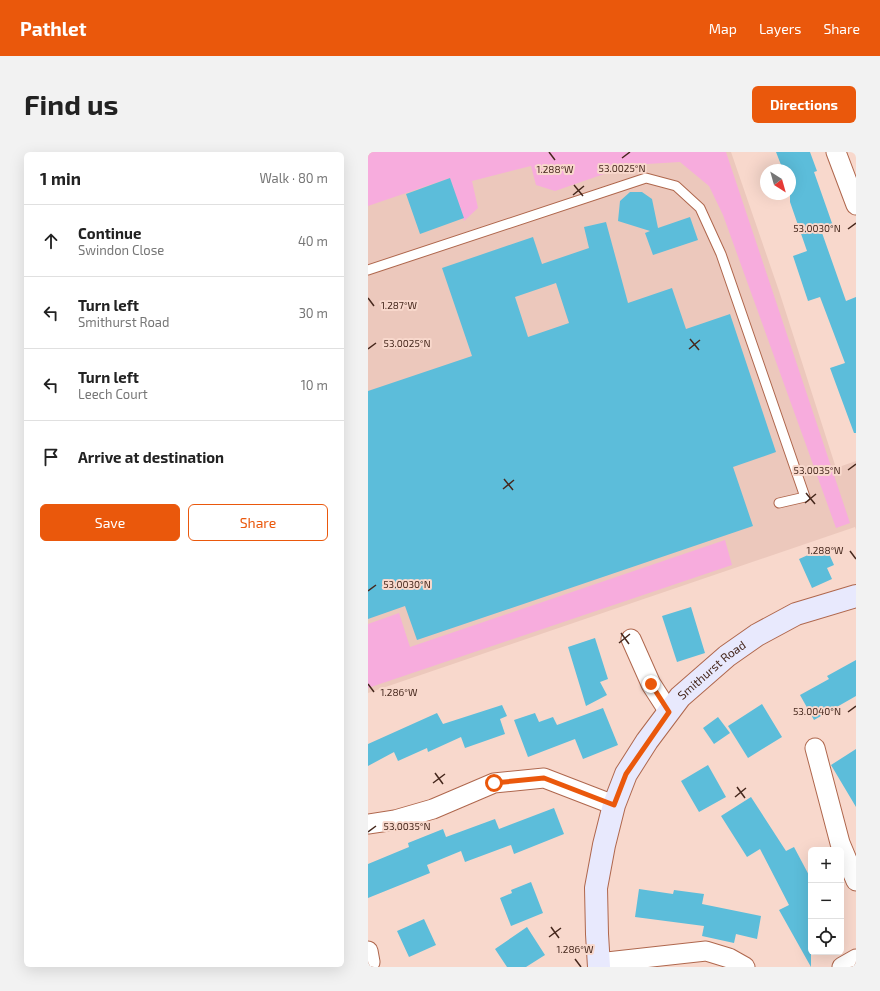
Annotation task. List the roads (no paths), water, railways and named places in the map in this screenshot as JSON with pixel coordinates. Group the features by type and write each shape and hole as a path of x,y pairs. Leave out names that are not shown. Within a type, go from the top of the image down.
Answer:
{"street":[{"path":"836,152 856,205"},
{"name":"Smithurst Road","path":"599,965 596,888 604,845 614,805 626,774 669,712 680,697 702,676 757,635 796,614 856,596"},
{"path":"631,639 651,684 669,712"},
{"path":"815,748 840,843 856,881"},
{"path":"368,824 394,820 433,809 494,783 544,778 614,805"},
{"path":"599,965 706,951 729,958 745,967"},
{"path":"842,967 856,959"}],"lane":[{"path":"368,270 646,178 676,186 700,208 721,254 805,497 779,503"}]}
